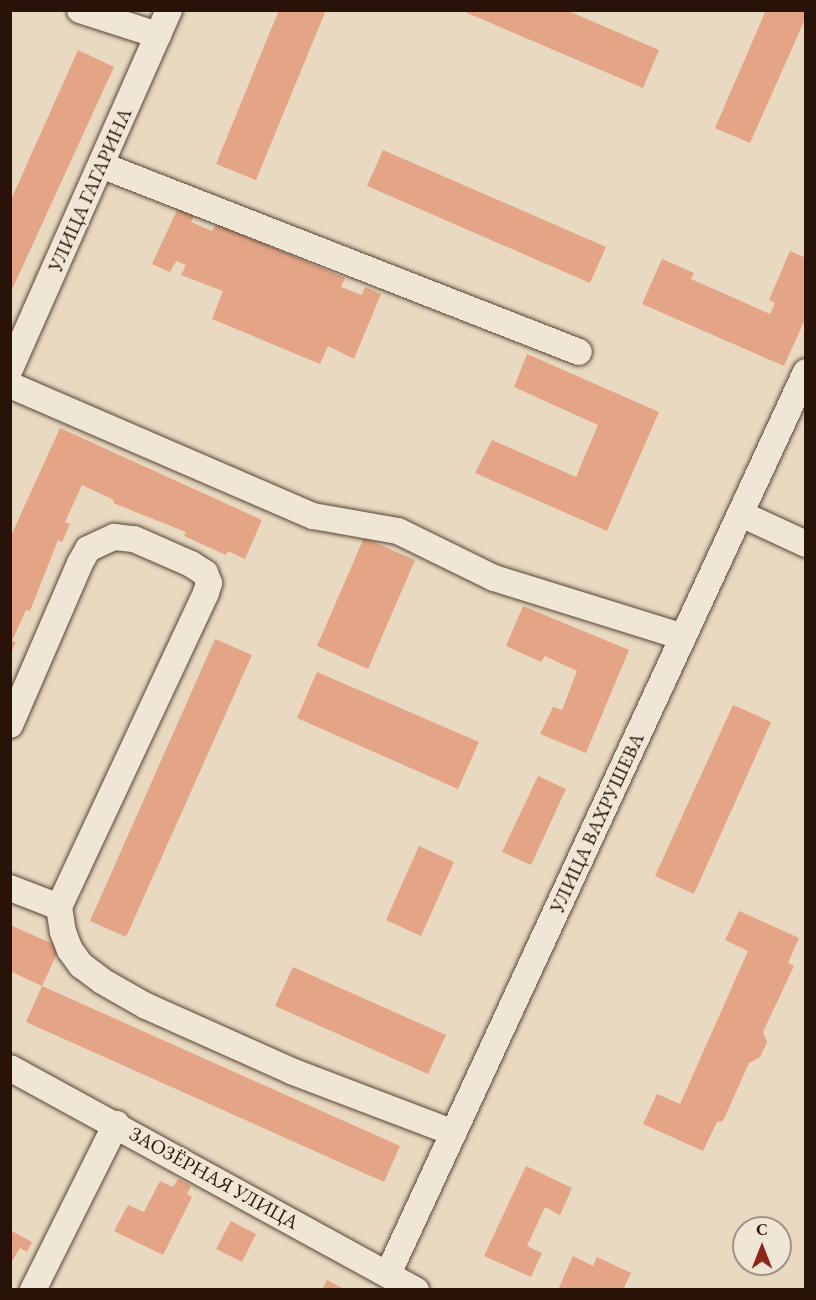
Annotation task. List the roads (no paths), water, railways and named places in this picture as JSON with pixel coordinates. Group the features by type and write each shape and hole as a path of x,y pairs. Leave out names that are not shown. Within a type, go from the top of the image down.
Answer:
{"street":[{"path":"80,10 158,35"},
{"name":"УЛИЦА ГАГАРИНА","path":"10,369 169,10"},
{"path":"100,165 579,352"},
{"name":"УЛИЦА ВАХРУШЕВА","path":"388,1274 806,372"},
{"path":"10,385 313,516 398,531 494,578 683,638"},
{"path":"741,514 806,544"},
{"path":"10,725 88,549 114,537 134,539 191,564 205,573 209,583 206,593 59,907 63,932 70,950 81,965 146,1006 291,1071 454,1133"},
{"path":"10,888 59,907"},
{"name":"ЗАОЗЁРНАЯ УЛИЦА","path":"10,1068 416,1290"},
{"path":"33,1290 116,1124"}]}
